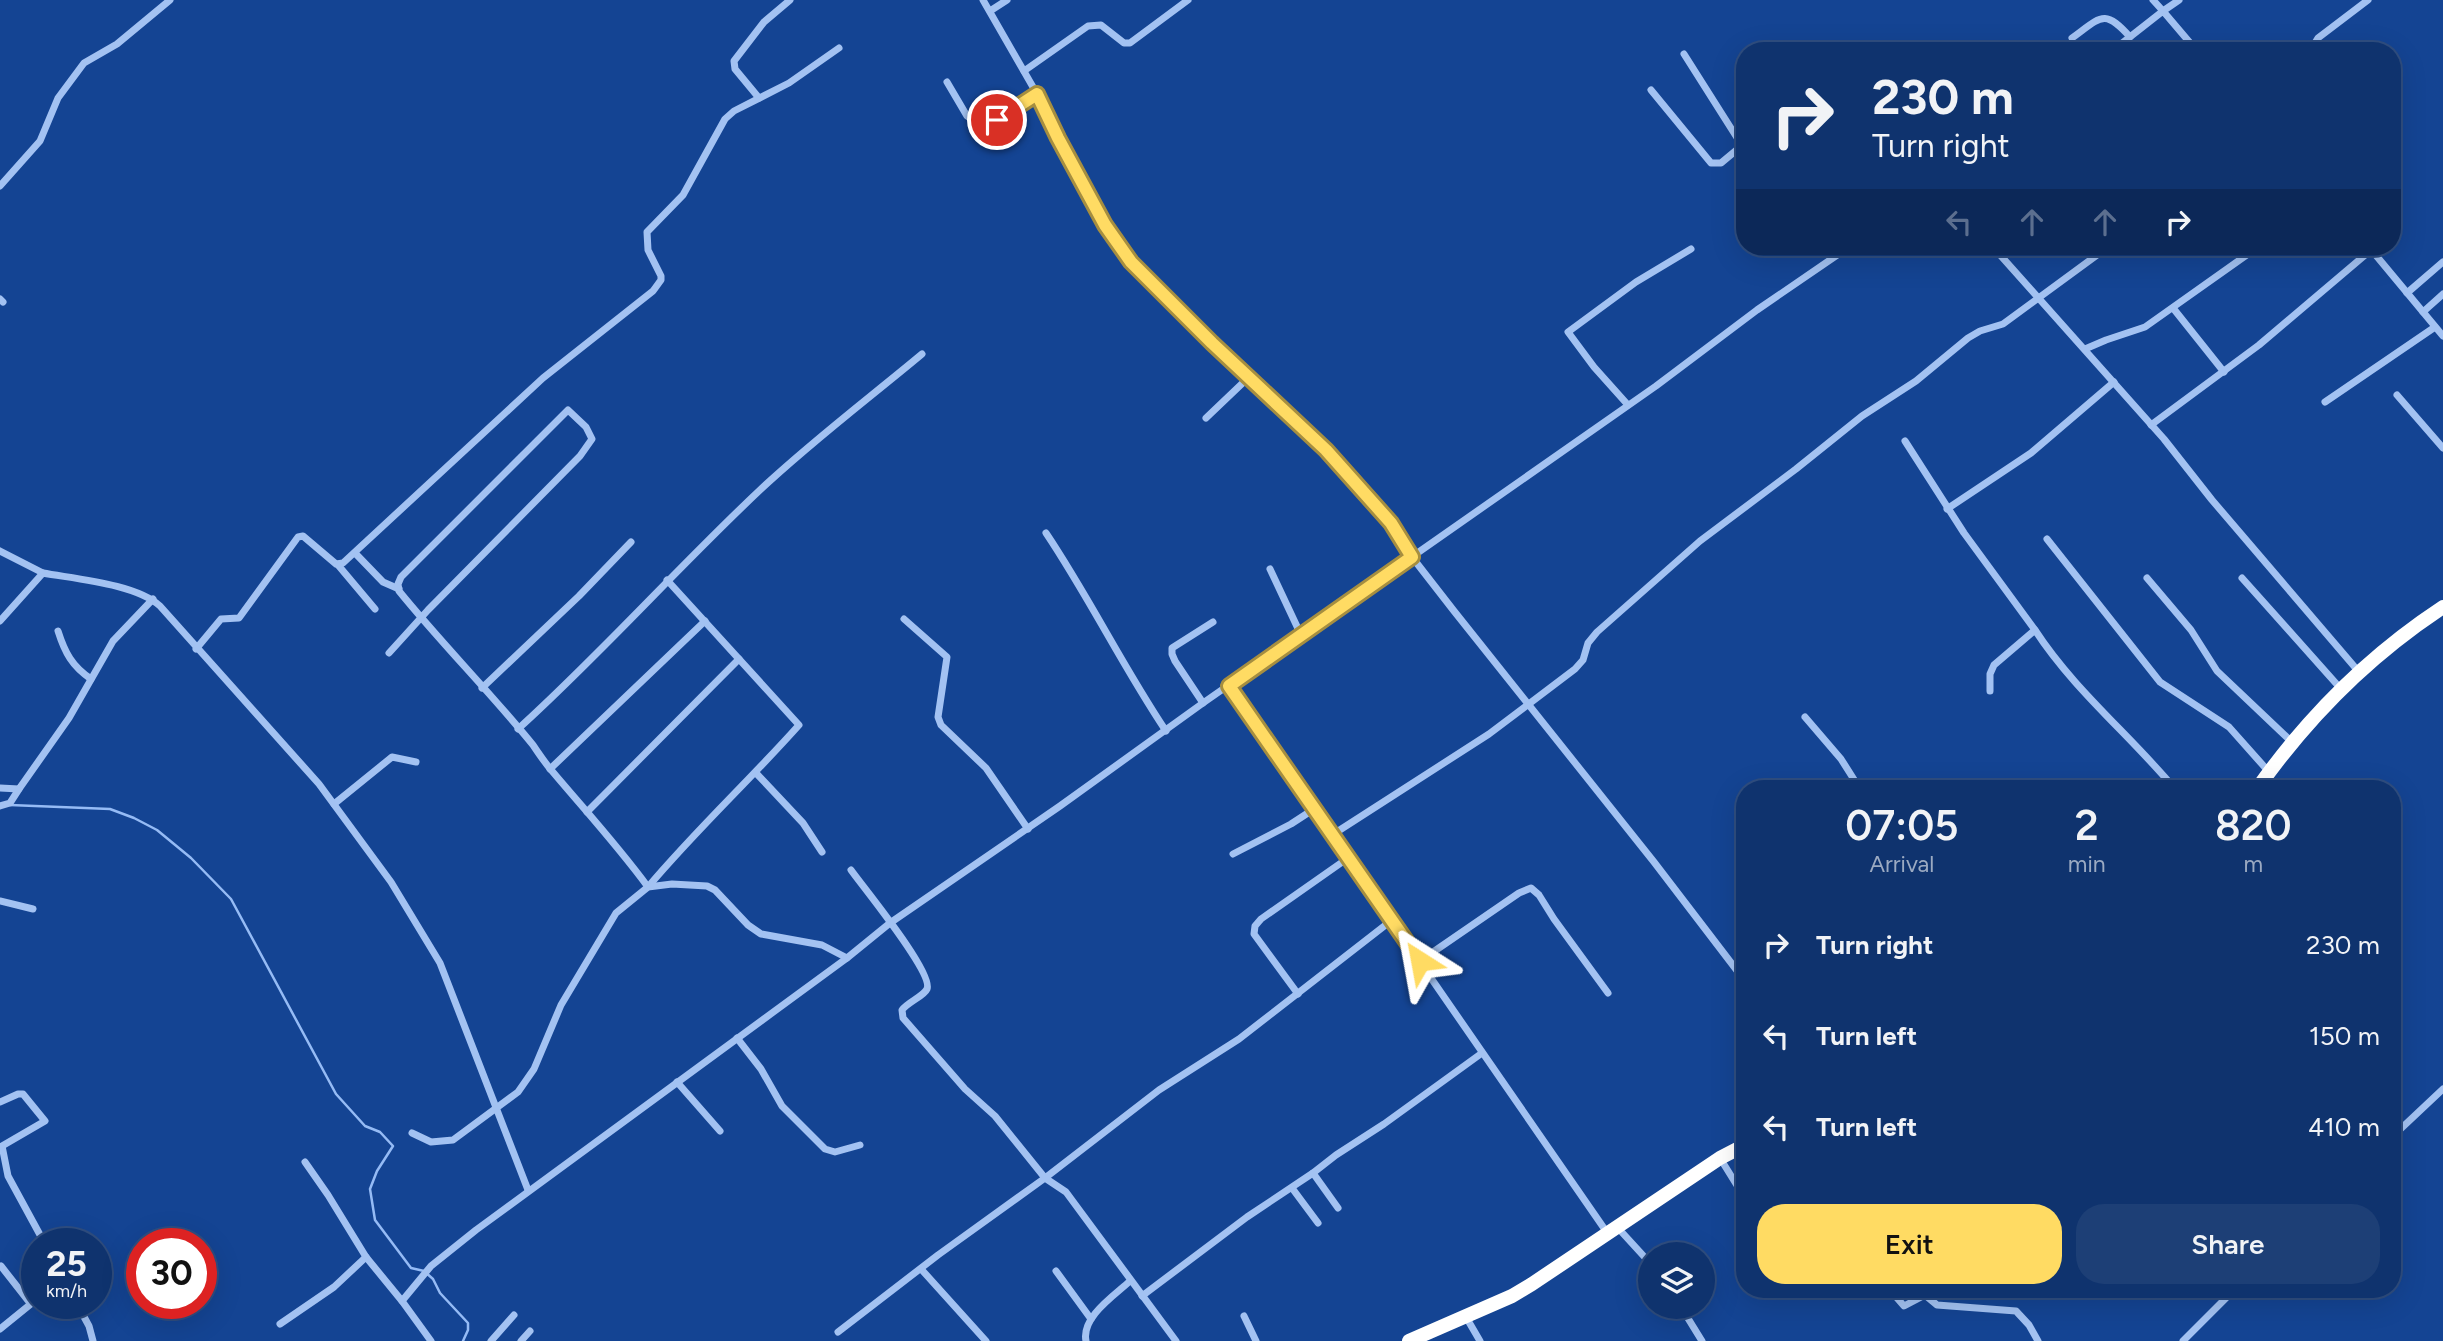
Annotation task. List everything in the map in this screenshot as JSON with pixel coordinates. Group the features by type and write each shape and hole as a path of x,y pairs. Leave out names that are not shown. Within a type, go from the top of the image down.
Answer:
{"highway":[{"path":"2263,780 2359,671 2396,639 2443,607"},
{"path":"1409,1341 1466,1317 1532,1284 1736,1150"}],"street":[{"path":"0,186 40,141 58,98 84,63 117,44 170,0"},
{"path":"759,99 735,69 734,61 764,22 790,0"},
{"path":"983,0 1037,94 1105,225 1131,262 1326,450 1364,491 1391,523 1412,557 1736,969"},
{"path":"990,11 1007,0"},
{"path":"1024,71 1088,26 1101,25 1124,43 1130,43 1188,0"},
{"path":"2153,0 2189,42"},
{"path":"2124,42 2179,0"},
{"path":"2316,42 2368,0"},
{"path":"2072,38 2105,18 2116,21 2130,37"},
{"path":"338,565 355,553 533,386 653,291 661,281 661,276 648,250 647,232 683,195 725,119 789,83 839,48"},
{"path":"1684,54 1736,133"},
{"path":"947,82 967,116 978,124 997,120 1037,94"},
{"path":"1651,90 1711,163 1721,163 1736,150"},
{"path":"1628,405 1594,367 1568,332 1636,282 1692,249"},
{"path":"402,1301 432,1266 528,1190 847,958 890,923 1028,829 1628,405 1829,256"},
{"path":"2001,256 2114,382 2359,671"},
{"path":"1332,835 1489,734 1528,705 1575,669 1583,660 1587,643 1597,632 1700,541 1796,470 1862,416 1916,381 1968,338 2003,324 2096,256"},
{"path":"2085,349 2145,327 2245,256"},
{"path":"2151,425 2259,345 2361,256"},
{"path":"2377,256 2443,336"},
{"path":"2407,293 2443,262"},
{"path":"2423,312 2443,295"},
{"path":"2173,308 2224,372"},
{"path":"2325,402 2435,327"},
{"path":"518,729 762,488 922,354"},
{"path":"1206,418 1248,377"},
{"path":"1947,509 2039,446 2114,382"},
{"path":"2397,395 2443,447"},
{"path":"389,653 580,456 592,439 586,427 568,410 401,577 398,589"},
{"path":"1905,441 1947,509 2071,679 2147,755 2168,780"},
{"path":"1046,533 1166,731"},
{"path":"197,649 221,619 239,618 298,537 303,536 338,565 375,608"},
{"path":"2047,539 2160,682 2229,727 2269,772"},
{"path":"482,688 579,596 631,542"},
{"path":"0,551 43,573 133,590 153,600 319,784 391,882 440,963 528,1190"},
{"path":"355,553 383,582 398,589 621,850 648,887"},
{"path":"1270,569 1301,635"},
{"path":"0,621 43,573"},
{"path":"2147,578 2191,630 2217,671 2294,744"},
{"path":"2242,578 2341,689"},
{"path":"412,1133 429,1142 450,1141 512,1097 529,1078 561,1005 615,913 648,887 726,800 799,725 667,580"},
{"path":"0,806 10,803 69,718 113,641 153,600"},
{"path":"904,619 947,657 938,718 941,725 986,768 1028,829"},
{"path":"550,769 705,621"},
{"path":"1203,704 1175,661 1172,648 1213,622"},
{"path":"1990,691 1990,674 1994,664 2035,630"},
{"path":"58,631 68,658 91,679"},
{"path":"587,812 739,659"},
{"path":"1229,686 1482,1054 1613,1231 1638,1253"},
{"path":"1805,717 1837,753 1854,780"},
{"path":"334,804 392,757 416,762"},
{"path":"755,773 803,823 822,852"},
{"path":"0,788 18,791"},
{"path":"1233,853 1291,824 1314,809"},
{"path":"1298,994 1254,934 1254,929 1261,919 1348,858"},
{"path":"851,870 912,951 928,985 925,993 905,1006 901,1012 903,1018 965,1089 999,1120 1045,1178 1066,1192 1176,1341"},
{"path":"648,887 672,884 707,886 715,890 748,925 761,934 822,945 847,958"},
{"path":"1420,961 1519,893 1531,888 1539,894 1608,993"},
{"path":"0,901 33,909"},
{"path":"838,1332 1159,1090 1239,1039 1392,920"},
{"path":"737,1038 761,1069 782,1106 825,1149 835,1152 860,1145"},
{"path":"1142,1296 1247,1217 1482,1054"},
{"path":"677,1082 720,1132"},
{"path":"2401,1129 2443,1089"},
{"path":"0,1102 23,1094 45,1121 2,1146"},
{"path":"0,1137 8,1176 36,1228"},
{"path":"1720,1158 1736,1184"},
{"path":"304,1162 366,1257 431,1341"},
{"path":"1313,1173 1338,1208"},
{"path":"1292,1188 1318,1223"},
{"path":"280,1324 334,1287 366,1257"},
{"path":"1,1266 21,1287"},
{"path":"921,1269 986,1341"},
{"path":"1056,1271 1091,1319"},
{"path":"1086,1341 1086,1328 1091,1319 1130,1281"},
{"path":"1897,1298 1904,1306 1918,1298"},
{"path":"1929,1298 1937,1306 2016,1311 2029,1325 2038,1341"},
{"path":"2183,1341 2226,1298"},
{"path":"0,1329 21,1312"},
{"path":"491,1341 514,1315"},
{"path":"1244,1316 1256,1341"},
{"path":"1466,1317 1480,1341"},
{"path":"86,1319 93,1341"},
{"path":"1688,1319 1702,1341"},
{"path":"521,1341 530,1331"}],"waterway":[{"path":"10,805 110,809 134,818 157,830 191,858 231,899 336,1094 365,1126 380,1132 393,1146 377,1171 370,1189 375,1220 411,1268 424,1271 433,1279 440,1293 468,1323 463,1341"}],"route":[{"path":"997,120 1037,94 1105,225 1131,262 1326,450 1391,523 1412,557 1229,686 1420,961"}]}
